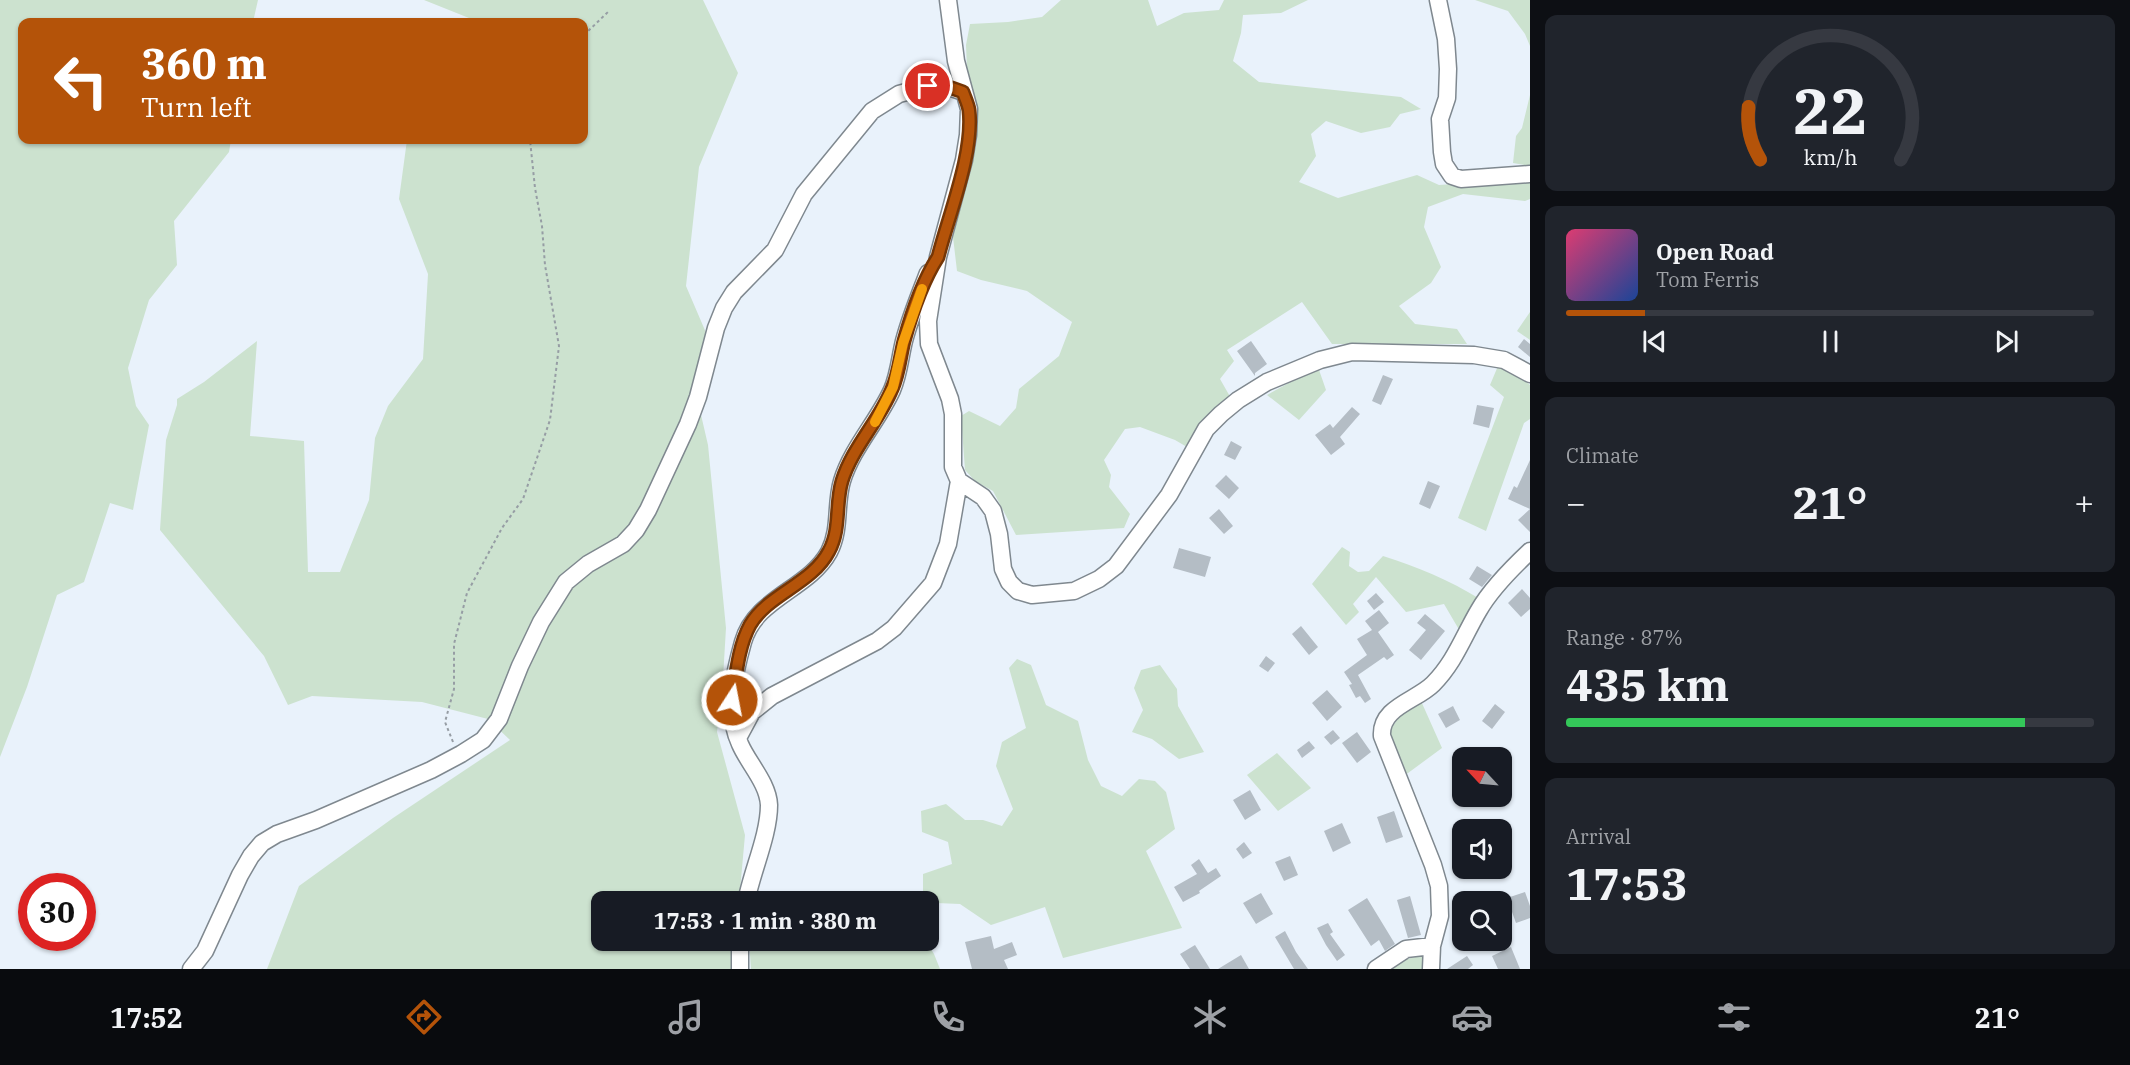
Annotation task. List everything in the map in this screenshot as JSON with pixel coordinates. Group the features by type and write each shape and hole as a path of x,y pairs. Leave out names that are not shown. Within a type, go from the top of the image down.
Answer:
{"street":[{"path":"738,738 752,712 772,696 878,641 902,619 933,583 940,570 948,544 959,481 953,466 953,414 950,399 929,344 928,321 938,257 964,160 969,109 956,61 948,0"},
{"path":"1438,0 1446,39 1448,69 1447,98 1440,119 1444,164 1452,176 1461,179 1530,174"},
{"path":"191,969 205,951 240,875 262,843 278,834 412,778 461,754 483,740 499,719 537,631 566,582 588,564 623,544 636,530 662,483 688,424 724,308 734,292 775,250 804,194 872,111 899,94 928,86 949,87 963,92"},
{"path":"749,891 769,803 731,721 732,700 743,640 761,611 817,567 829,552 838,522 838,500 842,479 882,412 893,387 910,319 930,269 938,257"},
{"path":"959,481 983,497 993,511 999,534 1003,569 1009,582 1018,591 1032,595 1074,591 1100,579 1116,566 1169,495 1206,429 1238,400 1268,382 1320,360 1352,352 1482,356 1504,360 1530,374"},
{"path":"1431,969 1432,946 1440,916 1438,886 1433,864 1382,736 1381,725 1388,715 1432,685 1450,664 1479,608 1513,567 1530,551"},
{"path":"1376,969 1406,949 1432,946"},
{"path":"740,951 740,969"}],"path":[{"path":"588,31 609,11"},
{"path":"461,754 445,722 454,689 454,644 467,593 502,528 523,499 550,420 559,346 545,265 530,144"}],"green space":[{"path":"0,0 258,0 254,18 18,18 18,144 230,144 229,152 174,221 177,265 149,300 128,368 136,406 149,425 133,510 110,503 84,582 57,595 27,687 0,757"},
{"path":"424,0 703,0 738,73 699,167 686,286 713,349 695,389 708,445 726,628 717,732 745,835 740,891 591,891 591,951 735,951 733,969 267,969 299,886 393,818 510,740 488,719 422,702 312,696 288,705 264,656 160,530 166,440 177,399 204,382 257,341 250,436 304,441 308,572 340,572 369,500 375,438 388,406 423,359 428,274 399,199 406,144 588,144 588,18 469,18"},
{"path":"1061,0 1148,0 1157,26 1184,13 1219,10 1224,0 1308,0 1281,13 1243,15 1241,33 1233,61 1259,82 1401,97 1421,109 1400,114 1390,127 1361,133 1326,121 1311,134 1316,156 1299,182 1338,198 1417,175 1439,185 1530,179 1530,199 1525,201 1463,194 1428,207 1424,227 1441,267 1431,283 1399,306 1415,324 1457,329 1467,344 1332,344 1302,302 1227,350 1234,361 1220,379 1232,400 1187,447 1140,427 1125,429 1104,460 1111,475 1109,487 1130,514 1124,528 1016,535 993,491 975,481 965,470 961,416 969,411 1000,426 1016,408 1019,389 1059,356 1072,322 1027,291 981,280 957,271 953,237 977,141 967,70 966,45 970,24 1042,17"},
{"path":"1475,0 1530,0 1530,46 1525,34 1508,11"},
{"path":"1530,95 1530,166 1513,163 1516,136 1522,128"},
{"path":"1530,312 1530,340 1517,331"},
{"path":"1498,366 1519,375 1530,385 1530,419 1524,423 1486,531 1458,518 1504,397 1490,385"},
{"path":"1318,367 1326,390 1299,420 1267,395"},
{"path":"1342,547 1350,552 1349,566 1358,572 1369,571 1383,556 1433,575 1480,599 1461,633 1444,604 1406,612 1376,577 1353,604 1359,612 1346,625 1312,584"},
{"path":"1017,659 1031,665 1046,705 1078,721 1088,760 1101,786 1122,796 1139,779 1155,781 1166,792 1175,829 1146,851 1182,928 1063,958 1045,907 991,925 960,904 939,903 939,891 923,891 923,874 952,864 948,842 922,832 921,811 946,804 965,820 983,820 1002,826 1013,809 996,766 1002,742 1026,728 1009,668"},
{"path":"1160,665 1177,689 1178,706 1204,752 1179,759 1152,739 1132,732 1143,710 1134,688 1141,670"},
{"path":"1421,701 1442,748 1404,776 1389,731 1401,715"},
{"path":"1277,753 1311,788 1278,811 1247,775"},
{"path":"750,951 932,951 940,969 751,969"},
{"path":"1424,955 1423,969 1387,969 1403,960"}],"building":[{"path":"1524,339 1530,344 1530,357 1518,347"},
{"path":"1251,341 1267,364 1255,373 1255,376 1237,351"},
{"path":"1383,375 1393,379 1381,405 1372,401"},
{"path":"1477,405 1494,408 1489,428 1473,424"},
{"path":"1352,407 1360,414 1340,437 1345,444 1331,455 1315,435 1330,424 1333,428"},
{"path":"1231,441 1242,447 1235,460 1224,455"},
{"path":"1530,460 1530,509 1508,499 1514,486 1517,488"},
{"path":"1226,475 1239,488 1229,499 1215,486"},
{"path":"1428,481 1440,486 1430,509 1419,504"},
{"path":"1219,509 1233,526 1224,534 1209,518"},
{"path":"1530,509 1530,532 1518,520"},
{"path":"1179,548 1211,557 1205,577 1173,568"},
{"path":"1477,566 1492,575 1482,587 1469,579"},
{"path":"1522,589 1530,598 1530,609 1521,617 1508,603"},
{"path":"1376,593 1384,602 1374,610 1367,601"},
{"path":"1379,610 1389,623 1378,632 1394,655 1387,660 1384,657 1358,675 1371,699 1365,703 1360,696 1356,698 1349,685 1352,684 1344,672 1367,655 1357,639 1372,630 1365,621"},
{"path":"1425,614 1445,631 1421,660 1409,650 1426,630 1417,623"},
{"path":"1301,626 1318,647 1309,655 1292,634"},
{"path":"1266,656 1275,663 1268,672 1259,666"},
{"path":"1327,690 1342,707 1327,721 1312,703"},
{"path":"1495,704 1505,712 1492,729 1482,721"},
{"path":"1453,706 1460,720 1446,728 1438,714"},
{"path":"1333,730 1340,738 1331,745 1324,737"},
{"path":"1357,732 1371,752 1357,763 1342,743"},
{"path":"1309,741 1315,748 1302,758 1297,750"},
{"path":"1250,790 1261,810 1245,820 1233,800"},
{"path":"1394,811 1403,837 1386,843 1377,817"},
{"path":"1342,823 1351,843 1333,852 1324,831"},
{"path":"1244,842 1252,853 1243,859 1236,849"},
{"path":"1290,856 1298,875 1284,881 1275,862"},
{"path":"1199,859 1208,873 1216,868 1221,876 1199,891 1200,893 1183,902 1174,887 1197,874 1191,865"},
{"path":"1525,892 1530,906 1530,918 1516,923 1512,912 1512,896"},
{"path":"1261,893 1273,914 1256,924 1243,903"},
{"path":"1410,896 1421,935 1408,938 1397,900"},
{"path":"1367,898 1395,944 1385,951 1379,940 1371,946 1348,910"},
{"path":"1328,923 1333,932 1330,934 1345,955 1337,961 1317,928"},
{"path":"1285,931 1308,969 1294,969 1275,937"},
{"path":"991,936 994,949 1012,942 1017,955 1004,960 1008,969 972,969 965,942"},
{"path":"1195,945 1210,969 1190,969 1180,954"},
{"path":"1512,949 1520,969 1498,969 1492,956"},
{"path":"1241,955 1249,969 1218,969"},
{"path":"1467,956 1473,965 1468,969 1447,969"}],"slow traffic":[{"path":"875,422 893,387 910,319 922,289"}],"route":[{"path":"732,700 743,640 751,624 761,611 817,567 829,552 838,522 838,500 842,479 882,412 893,387 910,319 930,269 938,257 964,160 969,109 963,92 949,87 928,86"}]}
